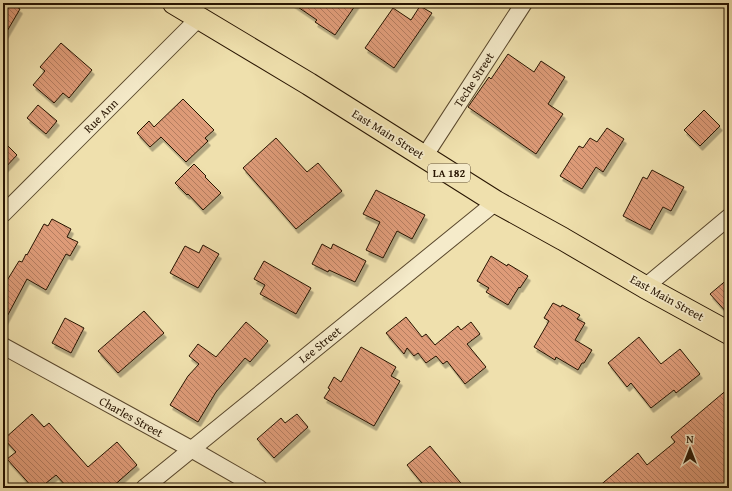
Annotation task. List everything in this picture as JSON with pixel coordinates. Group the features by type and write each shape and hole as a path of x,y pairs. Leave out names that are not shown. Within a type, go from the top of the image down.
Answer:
{"main road":[{"name":"East Main Street","path":"174,3 316,88 496,202 729,333"}],"street":[{"name":"Teche Street","path":"424,157 524,3"},
{"name":"Rue Ann","path":"3,214 199,18"},
{"name":"Lee Street","path":"144,488 496,202"},
{"path":"645,287 729,217"},
{"name":"Charles Street","path":"3,346 259,488"}],"building":[{"path":"3,3 10,3 20,9 3,38"},
{"path":"292,3 357,3 335,35 315,22 317,20"},
{"path":"420,6 432,13 394,68 365,48 393,8 411,20"},
{"path":"61,43 92,70 69,98 63,93 54,103 33,85 45,71 40,67"},
{"path":"508,54 534,72 541,61 565,77 548,104 563,114 536,154 468,107 489,77 491,79"},
{"path":"183,99 214,130 205,138 208,141 186,162 161,137 150,147 137,133 149,121 154,127"},
{"path":"38,105 57,121 46,134 27,118"},
{"path":"704,110 720,126 700,146 684,130"},
{"path":"607,128 624,139 603,172 596,167 582,189 560,176 579,146 583,148 590,138 597,142"},
{"path":"276,138 307,172 318,163 342,191 296,229 243,168"},
{"path":"3,141 17,155 3,170"},
{"path":"194,164 221,193 203,210 175,183"},
{"path":"652,170 684,187 671,211 663,207 650,230 623,216 643,177 647,179"},
{"path":"376,190 425,215 412,239 397,231 383,258 366,250 380,222 363,214"},
{"path":"52,219 71,229 67,237 78,242 70,256 66,254 46,290 27,279 3,324 3,287 19,261 22,262 26,254 27,255 44,224 48,226"},
{"path":"322,244 331,249 333,244 366,261 355,282 329,270 328,272 312,264"},
{"path":"203,245 219,254 198,288 170,273 185,246 199,253"},
{"path":"491,256 528,276 508,305 486,292 489,288 477,281"},
{"path":"264,261 311,288 296,314 260,294 265,285 254,279"},
{"path":"729,278 729,315 710,294"},
{"path":"553,303 561,307 562,305 580,315 577,319 585,323 575,340 592,350 578,370 556,357 555,360 534,347 549,321 544,318"},
{"path":"144,311 164,333 118,373 98,351"},
{"path":"406,317 422,337 426,334 435,345 458,326 461,330 471,322 480,334 467,344 486,367 465,384 447,361 443,364 436,356 426,363 418,353 414,356 407,348 404,354 386,333"},
{"path":"65,318 84,328 71,353 52,343"},
{"path":"246,322 268,341 250,362 245,358 216,392 198,422 170,405 188,376 199,364 189,356 198,344 216,357"},
{"path":"639,337 661,364 680,349 700,374 676,393 674,390 651,408 631,383 627,387 608,363"},
{"path":"361,347 396,367 391,376 400,381 374,426 324,398 330,389 328,388 334,377 341,382"},
{"path":"729,388 729,488 597,488 638,453 647,465 675,442 671,437"},
{"path":"32,414 44,427 49,423 88,467 117,442 137,465 111,488 68,488 56,475 40,488 33,488 7,459 16,452 4,439"},
{"path":"297,414 308,427 274,458 257,439 281,418 285,423"},
{"path":"430,446 465,488 426,488 407,465"}]}
